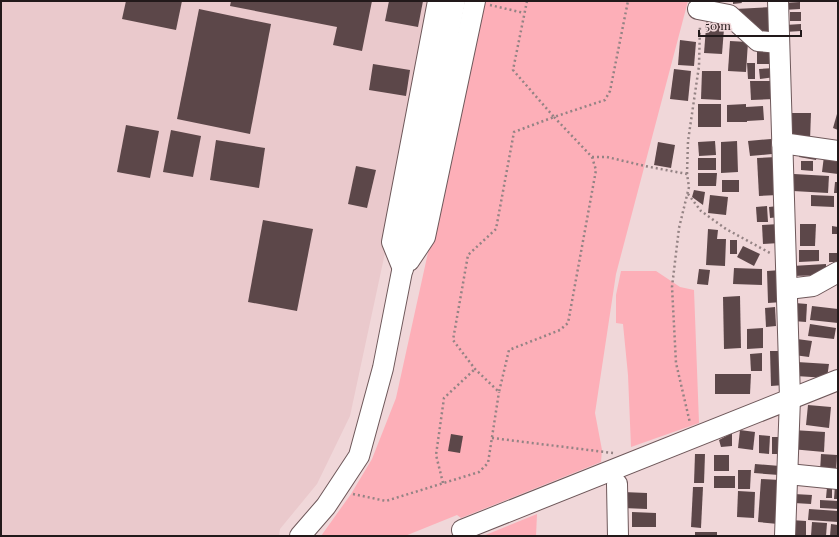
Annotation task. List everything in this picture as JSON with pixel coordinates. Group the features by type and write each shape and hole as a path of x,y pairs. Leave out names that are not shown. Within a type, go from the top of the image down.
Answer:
{"street":[{"path":"404,269 392,242 438,1"},
{"path":"300,536 326,506 359,456 383,368 404,269 455,1"},
{"path":"404,269 425,237 475,1"},
{"path":"778,1 788,288 790,398 785,536"},
{"path":"698,9 729,15 758,41 780,43"},
{"path":"782,142 838,151"},
{"path":"788,288 812,286 838,272"},
{"path":"462,530 838,380"},
{"path":"788,474 838,479"},
{"path":"616,484 618,536"}],"path":[{"path":"475,1 524,13"},
{"path":"351,494 386,501 478,472 488,463 498,392 509,350 560,330 568,323 596,170 592,157 554,117 513,70 527,1"},
{"path":"498,392 475,369 453,340 468,255 496,229 514,132 605,100 610,92 628,1"},
{"path":"692,429 676,363 672,287 680,228 689,186 687,174 688,141 699,66 700,19 698,9"},
{"path":"592,157 607,157 687,174"},
{"path":"687,194 701,211 726,229 786,261"},
{"path":"443,483 436,455 444,398 475,369"},
{"path":"492,438 602,450"}],"shaded area":[{"path":"1,1 439,1 350,416 317,484 280,529 279,536 1,536"},
{"path":"478,1 688,1 616,274 595,413 602,450 601,462 461,518 457,515 405,536 321,536 351,494 372,459 396,398 429,248"},
{"path":"621,271 656,271 680,287 694,290 699,423 631,447 628,375 623,324 616,323 616,295"},
{"path":"537,514 536,536 483,536"}],"building":[{"path":"126,1 182,1 176,30 122,19"},
{"path":"231,1 372,1 362,51 333,45 337,27 230,6"},
{"path":"389,1 423,1 418,27 385,21"},
{"path":"733,1 741,1 742,3 733,4"},
{"path":"800,2 800,9 783,10 783,3"},
{"path":"772,7 773,36 760,38 735,9"},
{"path":"199,9 271,24 250,134 177,119"},
{"path":"790,12 801,12 801,21 790,21"},
{"path":"707,15 725,16 722,54 704,53"},
{"path":"801,24 801,31 785,32 785,25"},
{"path":"680,40 696,42 694,66 678,65"},
{"path":"730,41 748,42 746,72 728,71"},
{"path":"757,50 775,50 775,64 757,64"},
{"path":"747,63 755,63 755,79 748,79"},
{"path":"373,64 410,70 406,96 369,90"},
{"path":"774,68 775,77 760,79 759,69"},
{"path":"674,69 691,71 688,101 670,99"},
{"path":"702,71 721,71 721,100 701,99"},
{"path":"750,81 773,81 774,99 751,100"},
{"path":"698,104 721,104 721,127 698,127"},
{"path":"746,104 746,107 763,106 764,120 727,122 727,105"},
{"path":"791,113 811,113 810,140 791,140"},
{"path":"838,114 838,130 833,128"},
{"path":"126,125 159,131 150,178 117,172"},
{"path":"171,130 201,136 193,177 163,172"},
{"path":"771,139 772,154 750,156 748,141"},
{"path":"216,140 265,148 259,188 210,180"},
{"path":"715,141 716,155 699,156 698,142"},
{"path":"737,141 738,172 721,173 721,142"},
{"path":"658,142 675,145 671,168 654,165"},
{"path":"800,151 817,154 816,160 799,157"},
{"path":"824,156 838,158 838,174 822,172"},
{"path":"776,157 778,195 759,196 757,158"},
{"path":"698,158 716,158 716,170 698,170"},
{"path":"801,161 813,161 813,171 801,170"},
{"path":"356,166 376,170 367,208 348,204"},
{"path":"698,173 717,173 716,186 698,186"},
{"path":"794,174 829,176 828,193 793,191"},
{"path":"722,180 739,180 739,192 722,192"},
{"path":"835,182 838,182 838,193 834,193"},
{"path":"694,190 705,192 703,205 692,197"},
{"path":"710,195 728,197 726,215 708,213"},
{"path":"811,195 834,196 834,207 811,206"},
{"path":"767,206 768,222 757,222 756,207"},
{"path":"778,206 779,217 770,218 769,207"},
{"path":"263,220 313,229 297,311 248,302"},
{"path":"779,224 780,243 763,244 762,225"},
{"path":"800,224 816,224 815,246 800,246"},
{"path":"832,226 838,227 838,234 832,234"},
{"path":"708,229 718,230 717,239 726,239 725,266 706,265"},
{"path":"730,240 737,240 737,254 730,254"},
{"path":"743,246 760,254 754,266 737,257"},
{"path":"799,250 819,250 819,261 799,262"},
{"path":"829,253 838,253 838,262 829,262"},
{"path":"826,264 826,275 793,276 792,266"},
{"path":"734,268 762,269 762,285 733,284"},
{"path":"699,269 710,270 708,285 697,284"},
{"path":"781,270 782,302 768,303 767,271"},
{"path":"740,296 741,348 724,349 723,297"},
{"path":"795,303 807,304 806,322 793,321"},
{"path":"812,306 838,309 838,323 810,320"},
{"path":"775,307 776,326 766,327 765,308"},
{"path":"810,324 836,328 834,339 808,336"},
{"path":"763,328 763,348 747,349 747,329"},
{"path":"797,339 812,341 809,357 794,355"},
{"path":"770,351 784,351 784,385 771,386"},
{"path":"762,353 762,371 751,371 750,354"},
{"path":"797,362 829,364 827,378 796,376"},
{"path":"715,374 751,374 750,394 715,394"},
{"path":"808,405 831,407 829,428 806,425"},
{"path":"740,430 755,432 753,450 738,448"},
{"path":"793,430 825,432 824,452 791,449"},
{"path":"732,433 732,446 721,447 719,440"},
{"path":"451,434 463,436 460,453 448,451"},
{"path":"759,435 770,436 769,454 759,453"},
{"path":"772,437 783,437 782,454 772,454"},
{"path":"695,454 705,454 704,483 694,483"},
{"path":"821,454 837,455 836,473 820,472"},
{"path":"714,455 729,455 729,471 714,471"},
{"path":"755,464 780,466 779,475 754,473"},
{"path":"738,470 751,470 750,489 738,489"},
{"path":"714,476 735,476 735,488 714,488"},
{"path":"761,479 780,480 778,524 758,522"},
{"path":"835,485 838,486 838,499 834,499"},
{"path":"693,487 703,487 701,528 691,527"},
{"path":"827,487 832,487 832,498 826,498"},
{"path":"738,491 755,492 754,518 737,517"},
{"path":"623,492 647,493 647,509 623,508"},
{"path":"794,494 812,495 811,504 794,503"},
{"path":"820,500 838,501 838,509 820,508"},
{"path":"809,509 838,511 838,522 808,520"},
{"path":"632,512 656,513 656,527 632,527"},
{"path":"791,520 806,521 806,536 790,536"},
{"path":"812,522 827,523 826,536 811,536"},
{"path":"831,524 838,525 838,536 830,536"},
{"path":"695,532 717,532 717,536 695,536"}]}
